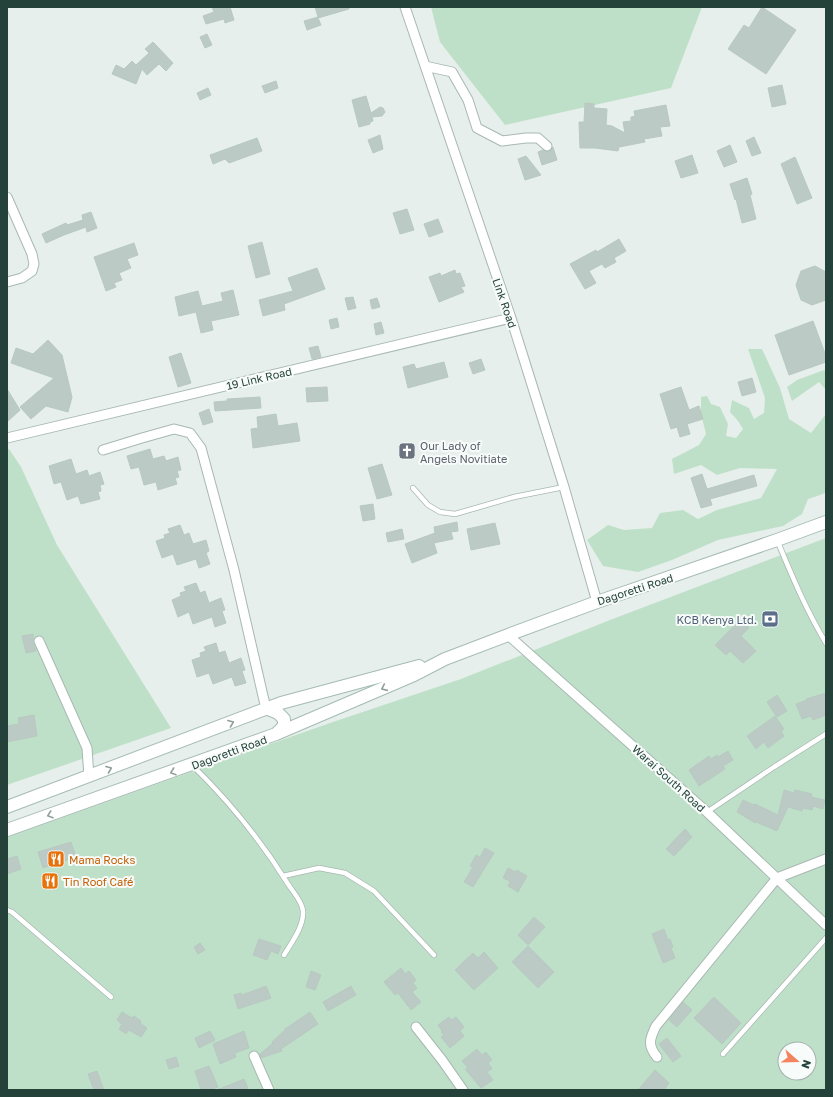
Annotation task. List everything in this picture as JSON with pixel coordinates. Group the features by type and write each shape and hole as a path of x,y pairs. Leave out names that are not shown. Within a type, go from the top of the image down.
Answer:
{"main road":[{"name":"Dagoretti Road","path":"7,807 281,703 445,659 597,602 826,522"},
{"name":"Dagoretti Road","path":"7,830 276,734 414,675 445,659"},
{"path":"267,709 278,713 284,719 284,726 276,734"}],"street":[{"name":"Link Road","path":"405,7 510,318 564,487 597,602"},
{"path":"425,66 452,72 468,100 477,128 502,141 538,138 547,146"},
{"path":"7,197 32,254 34,264 32,271 22,278 7,282"},
{"name":"19 Link Road","path":"7,438 510,318"},
{"path":"103,450 174,429 190,433 201,448 234,570 267,709"},
{"name":"Warai South Road","path":"508,635 707,812 826,925"},
{"path":"40,641 86,748 89,777"},
{"path":"657,1057 650,1044 651,1037 656,1026 777,878 826,859"},
{"path":"416,1027 463,1090"},
{"path":"254,1056 269,1090"}],"lane":[{"path":"413,488 428,505 440,512 456,514 514,497 564,487"},
{"path":"778,540 799,592 814,623 826,643"},
{"path":"707,812 826,734"},
{"path":"192,765 219,791 245,822 300,902 303,910 302,920 297,933 284,955"},
{"path":"283,876 319,868 345,873 374,891 434,955"},
{"path":"7,910 12,912 111,997"},
{"path":"722,1054 826,938"}],"green space":[{"path":"431,7 702,7 671,88 505,125 440,42"},
{"path":"748,349 762,349 780,388 789,419 811,433 826,414 826,492 808,499 802,514 783,526 718,540 672,560 638,572 603,566 587,540 608,525 624,530 652,528 660,513 683,510 698,519 717,510 761,498 777,469 740,468 717,475 701,465 674,474 672,459 699,445 706,434 701,414 701,397 707,396 711,404 720,407 728,424 726,436 736,438 743,429 730,412 732,400 749,408 754,419 764,413 765,398"},
{"path":"824,370 826,372 826,390 819,382 792,401 787,387 797,380"},
{"path":"7,449 9,449 21,467 57,545 171,728 7,785"},
{"path":"826,538 826,1090 7,1090 7,837 330,723 461,679 610,620"}],"building":[{"path":"212,7 230,7 234,20 225,23 224,19 206,24 203,16 214,12"},
{"path":"315,7 349,7 349,9 318,18 321,25 307,30 304,21 318,17"},
{"path":"762,7 796,30 766,74 728,49 744,25 749,28"},
{"path":"207,34 212,45 205,48 200,37"},
{"path":"153,42 173,63 166,71 159,64 147,75 142,69 136,84 112,74 116,65 124,69 132,61 136,65 149,53 145,49"},
{"path":"276,81 278,88 265,93 262,86"},
{"path":"782,85 786,104 772,107 768,88"},
{"path":"208,88 211,95 200,100 197,93"},
{"path":"366,96 371,113 380,107 383,108 385,112 382,116 372,117 373,121 370,122 370,124 359,127 352,100"},
{"path":"585,103 594,104 594,108 607,109 606,125 612,126 625,133 623,122 631,121 631,117 635,116 634,111 666,105 670,126 660,127 662,136 644,139 645,142 619,147 618,151 580,148 579,122 584,122"},
{"path":"380,135 383,149 373,153 368,140"},
{"path":"754,137 761,153 752,156 746,141"},
{"path":"257,138 262,151 229,163 225,159 213,164 210,155"},
{"path":"730,145 737,162 724,167 717,151"},
{"path":"553,147 557,160 542,165 538,152 543,150 549,152"},
{"path":"692,155 698,173 681,178 675,161"},
{"path":"526,156 541,175 525,180 518,159"},
{"path":"795,157 812,198 797,204 781,164"},
{"path":"747,178 752,194 750,195 756,219 742,223 736,199 735,200 730,184"},
{"path":"407,209 414,230 400,234 393,213"},
{"path":"91,212 97,228 87,232 86,227 46,243 42,234 66,223 67,225 83,220 82,215"},
{"path":"438,219 443,232 429,237 424,224"},
{"path":"619,239 626,251 614,258 616,262 605,268 602,264 589,271 596,283 585,289 570,264 596,250 597,252"},
{"path":"262,242 270,274 256,278 248,246"},
{"path":"134,243 138,255 127,259 131,268 119,273 122,280 114,283 116,287 106,291 94,257"},
{"path":"815,266 826,272 826,300 812,305 801,300 796,285 801,271"},
{"path":"317,268 325,289 284,304 285,310 263,316 259,300 293,291 288,278"},
{"path":"455,270 456,274 460,273 465,286 461,287 464,292 439,302 429,277 440,273 441,276"},
{"path":"233,290 239,315 211,321 213,330 201,333 196,312 179,316 175,297 198,291 202,306 223,301 221,293"},
{"path":"353,297 356,308 348,310 345,298"},
{"path":"377,298 380,307 372,309 370,300"},
{"path":"337,318 339,327 331,329 329,320"},
{"path":"813,321 826,356 826,362 789,375 775,335"},
{"path":"381,322 384,333 376,335 374,324"},
{"path":"48,340 62,355 72,397 68,412 46,406 31,419 20,407 54,378 11,363 16,348 33,354"},
{"path":"318,346 321,357 312,359 309,348"},
{"path":"181,353 191,383 178,387 169,357"},
{"path":"481,359 485,370 473,374 469,363"},
{"path":"444,362 448,377 408,388 403,367 414,364 416,369"},
{"path":"752,378 756,392 742,396 738,382"},
{"path":"327,387 328,401 307,402 306,388"},
{"path":"681,387 689,410 699,406 703,419 687,424 690,434 680,437 677,427 671,429 660,394"},
{"path":"7,389 20,410 7,422"},
{"path":"260,397 261,408 215,411 214,402 227,401 227,399"},
{"path":"209,409 213,422 203,425 199,413"},
{"path":"276,414 278,426 297,423 300,441 253,448 251,429 258,428 257,417"},
{"path":"150,449 153,459 164,456 166,461 178,457 181,470 177,471 179,477 175,478 177,484 158,490 156,482 144,485 139,467 131,469 127,456"},
{"path":"71,459 76,474 87,470 89,476 100,472 104,484 100,485 101,491 98,492 100,499 81,504 78,496 67,500 61,482 54,484 49,466"},
{"path":"382,464 392,495 377,499 368,468"},
{"path":"702,474 707,489 754,475 757,486 710,499 712,505 701,508 691,478"},
{"path":"373,504 375,519 363,521 360,506"},
{"path":"457,522 458,531 451,532 453,539 434,543 437,553 412,563 405,544 435,533 434,527"},
{"path":"495,523 500,544 471,550 467,529"},
{"path":"180,525 184,535 189,533 193,544 206,540 209,551 206,553 210,564 199,568 196,559 177,565 173,554 162,558 156,541 165,538 164,535 170,533 168,529"},
{"path":"402,529 404,539 388,542 386,533"},
{"path":"196,583 200,593 205,591 209,603 221,598 225,610 222,611 226,623 215,627 212,617 193,624 189,612 178,617 172,600 181,596 180,593 186,591 184,587"},
{"path":"740,620 749,628 741,636 756,651 743,663 730,651 726,655 715,645"},
{"path":"33,634 33,643 36,651 26,653 22,636"},
{"path":"216,643 219,653 225,651 229,663 241,658 245,670 242,671 246,683 235,686 232,677 213,684 209,673 197,677 192,660 201,657 200,653 206,651 204,647"},
{"path":"826,693 826,715 813,720 811,716 802,719 796,704 807,700 806,699"},
{"path":"777,695 787,711 777,717 767,702"},
{"path":"34,715 37,736 7,742 7,726 19,724 18,718"},
{"path":"775,716 784,729 781,731 784,736 768,748 764,742 756,749 747,736"},
{"path":"728,751 733,760 723,766 725,769 699,786 689,770 709,756 711,759"},
{"path":"784,790 794,793 795,790 812,794 811,797 825,800 823,809 813,806 812,810 803,808 802,811 788,807 777,831 756,822 755,823 737,812 743,800 778,815"},
{"path":"685,829 692,837 674,856 666,849"},
{"path":"71,842 76,857 43,868 38,852"},
{"path":"485,848 494,853 473,887 464,882 473,867 470,866 476,855 480,857"},
{"path":"17,856 21,869 7,874 7,859"},
{"path":"508,868 516,872 517,870 527,876 518,892 508,886 510,881 503,878"},
{"path":"534,917 545,927 528,945 518,935"},
{"path":"664,929 668,940 670,939 673,947 671,948 675,958 663,963 652,934"},
{"path":"259,939 281,946 278,954 271,951 267,960 253,955"},
{"path":"200,943 205,950 198,954 194,947"},
{"path":"528,946 554,972 538,988 512,962"},
{"path":"484,952 498,968 474,990 455,970 473,953 478,958"},
{"path":"401,968 405,974 409,971 416,980 413,983 417,988 412,992 421,1002 411,1010 398,993 395,995 384,982"},
{"path":"311,971 321,975 315,990 306,987"},
{"path":"266,986 271,998 238,1009 234,995 241,993 242,995"},
{"path":"351,986 356,995 328,1011 323,1002"},
{"path":"714,997 741,1023 722,1044 694,1018"},
{"path":"683,1002 692,1010 677,1027 669,1020"},
{"path":"122,1012 132,1018 134,1016 147,1028 141,1037 129,1030 126,1034 119,1029 122,1024 117,1020"},
{"path":"310,1012 318,1024 281,1049 282,1051 261,1058 260,1054 273,1043 272,1042 285,1029"},
{"path":"449,1017 452,1020 456,1017 464,1027 460,1031 464,1036 450,1048 441,1037 444,1035 438,1025"},
{"path":"210,1031 215,1040 199,1048 195,1038"},
{"path":"244,1031 249,1048 235,1053 236,1057 220,1064 213,1044"},
{"path":"667,1038 681,1056 673,1062 659,1044"},
{"path":"477,1049 482,1055 486,1052 492,1060 488,1063 492,1069 487,1072 493,1080 481,1088 465,1069 468,1068 462,1061"},
{"path":"176,1057 179,1066 169,1069 166,1060"},
{"path":"209,1066 218,1087 209,1090 201,1090 195,1071"},
{"path":"655,1070 669,1083 664,1090 638,1090"},
{"path":"97,1071 104,1090 94,1090 88,1074"},
{"path":"244,1079 248,1088 242,1090 217,1090"}],"place":[{"name":"Our Lady of Angels Novitiate","path":"407,451"},
{"name":"KCB Kenya Ltd.","path":"770,619"},
{"name":"Mama Rocks","path":"56,859"},
{"name":"Tin Roof Café","path":"50,881"}]}
